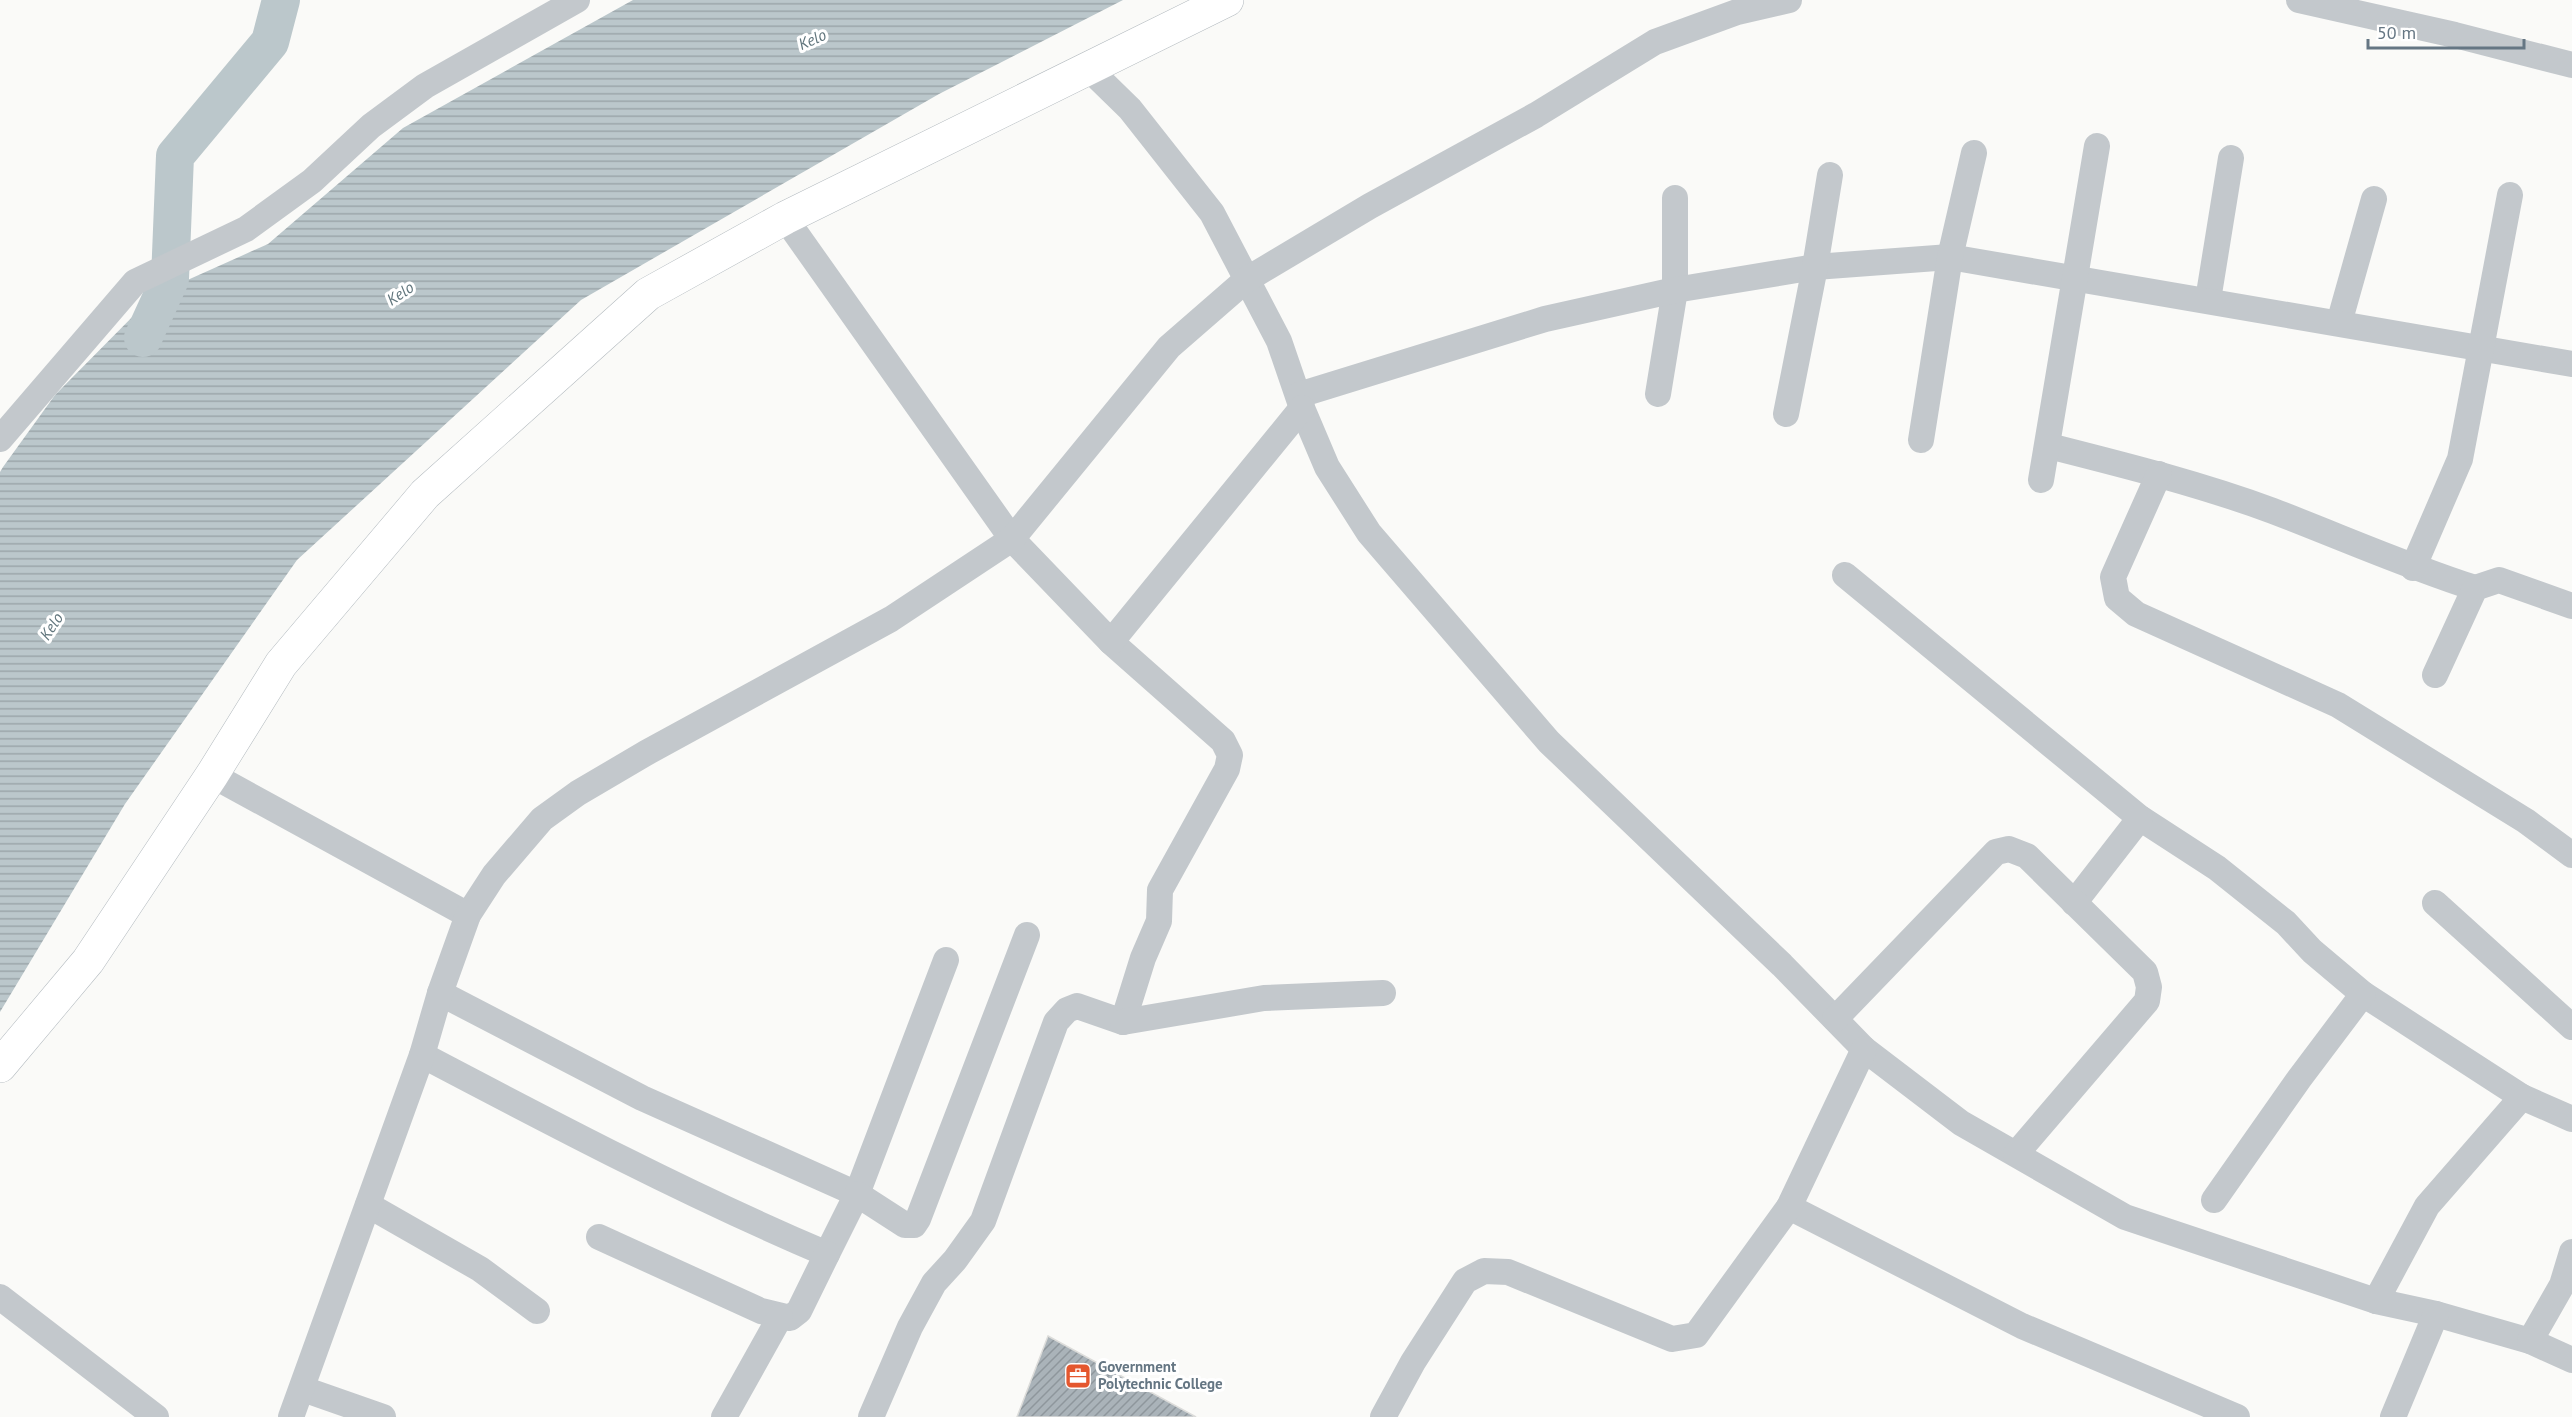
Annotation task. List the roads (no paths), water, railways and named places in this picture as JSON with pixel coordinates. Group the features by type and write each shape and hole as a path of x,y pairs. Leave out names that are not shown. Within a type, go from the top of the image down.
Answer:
{"street":[{"path":"0,439 135,282 246,229 312,181 371,126 425,86 577,0"},
{"path":"0,1066 88,961 212,776 281,664 425,494 648,294 785,218 1087,67 1227,0"},
{"path":"291,1417 422,1055 440,993 468,915 494,875 542,819 578,793 891,619 1012,539 1169,347 1246,280 1370,206 1536,115 1655,42 1737,12 1789,0"},
{"path":"2299,0 2455,35 2572,65"},
{"path":"1087,67 1130,109 1212,213 1279,341 1300,402 1327,467 1369,533 1549,742 1782,965 1864,1049 1961,1123 2125,1217 2376,1301 2436,1314 2530,1341 2572,1360"},
{"path":"2042,480 2097,146"},
{"path":"1921,440 1950,256 1974,153"},
{"path":"2208,300 2231,158"},
{"path":"1786,414 1815,267 1830,175"},
{"path":"2414,568 2460,459 2510,195"},
{"path":"1658,394 1675,290 1675,198"},
{"path":"2339,323 2374,199"},
{"path":"785,218 1012,539 1111,642 1223,741 1230,755 1227,769 1160,890 1159,921 1143,958 1123,1022"},
{"path":"1111,642 1300,402 1545,319 1675,290 1815,267 1950,256 2572,364"},
{"path":"2049,446 2159,474 2272,511 2414,568 2475,588 2499,580 2572,606"},
{"path":"2159,474 2114,577 2117,598 2136,614 2338,705 2526,821 2572,855"},
{"path":"1845,575 2140,818 2217,868 2286,923 2312,951 2362,994 2522,1097 2572,1119"},
{"path":"2435,675 2475,588"},
{"path":"212,776 468,915"},
{"path":"2074,903 2140,818"},
{"path":"1835,1019 1996,852 2009,849 2027,856 2145,972 2149,987 2147,1001 2016,1154"},
{"path":"2435,903 2572,1027"},
{"path":"440,993 642,1098 857,1194 905,1224 914,1225 918,1220 1027,935"},
{"path":"599,1237 761,1311 790,1318 799,1311 857,1194 946,960"},
{"path":"871,1417 910,1327 934,1283 955,1260 983,1221 1056,1022 1067,1010 1077,1006 1123,1022 1264,998 1383,993"},
{"path":"2214,1200 2362,994"},
{"path":"1383,1417 1413,1362 1466,1281 1484,1271 1508,1272 1672,1339 1696,1335 1790,1208 1864,1049"},
{"path":"422,1055 634,1166 745,1220 827,1254"},
{"path":"2376,1301 2427,1206 2522,1097"},
{"path":"368,1205 480,1269 537,1311"},
{"path":"1790,1208 2022,1326 2237,1417"},
{"path":"2530,1341 2562,1285 2572,1252"},
{"path":"0,1297 156,1417"},
{"path":"2393,1417 2436,1314"},
{"path":"723,1417 780,1317"},
{"path":"303,1389 383,1417"}],"water":[{"name":"Kelo","path":"633,0 1123,0 939,94 581,300 297,560 125,804 0,1012 0,472 3,467 55,395 154,295 268,244 403,128"}],"waterway":[{"path":"143,338 170,279 175,156 270,42 281,0"}],"place":[{"name":"Government Polytechnic College","path":"1078,1376"}]}
